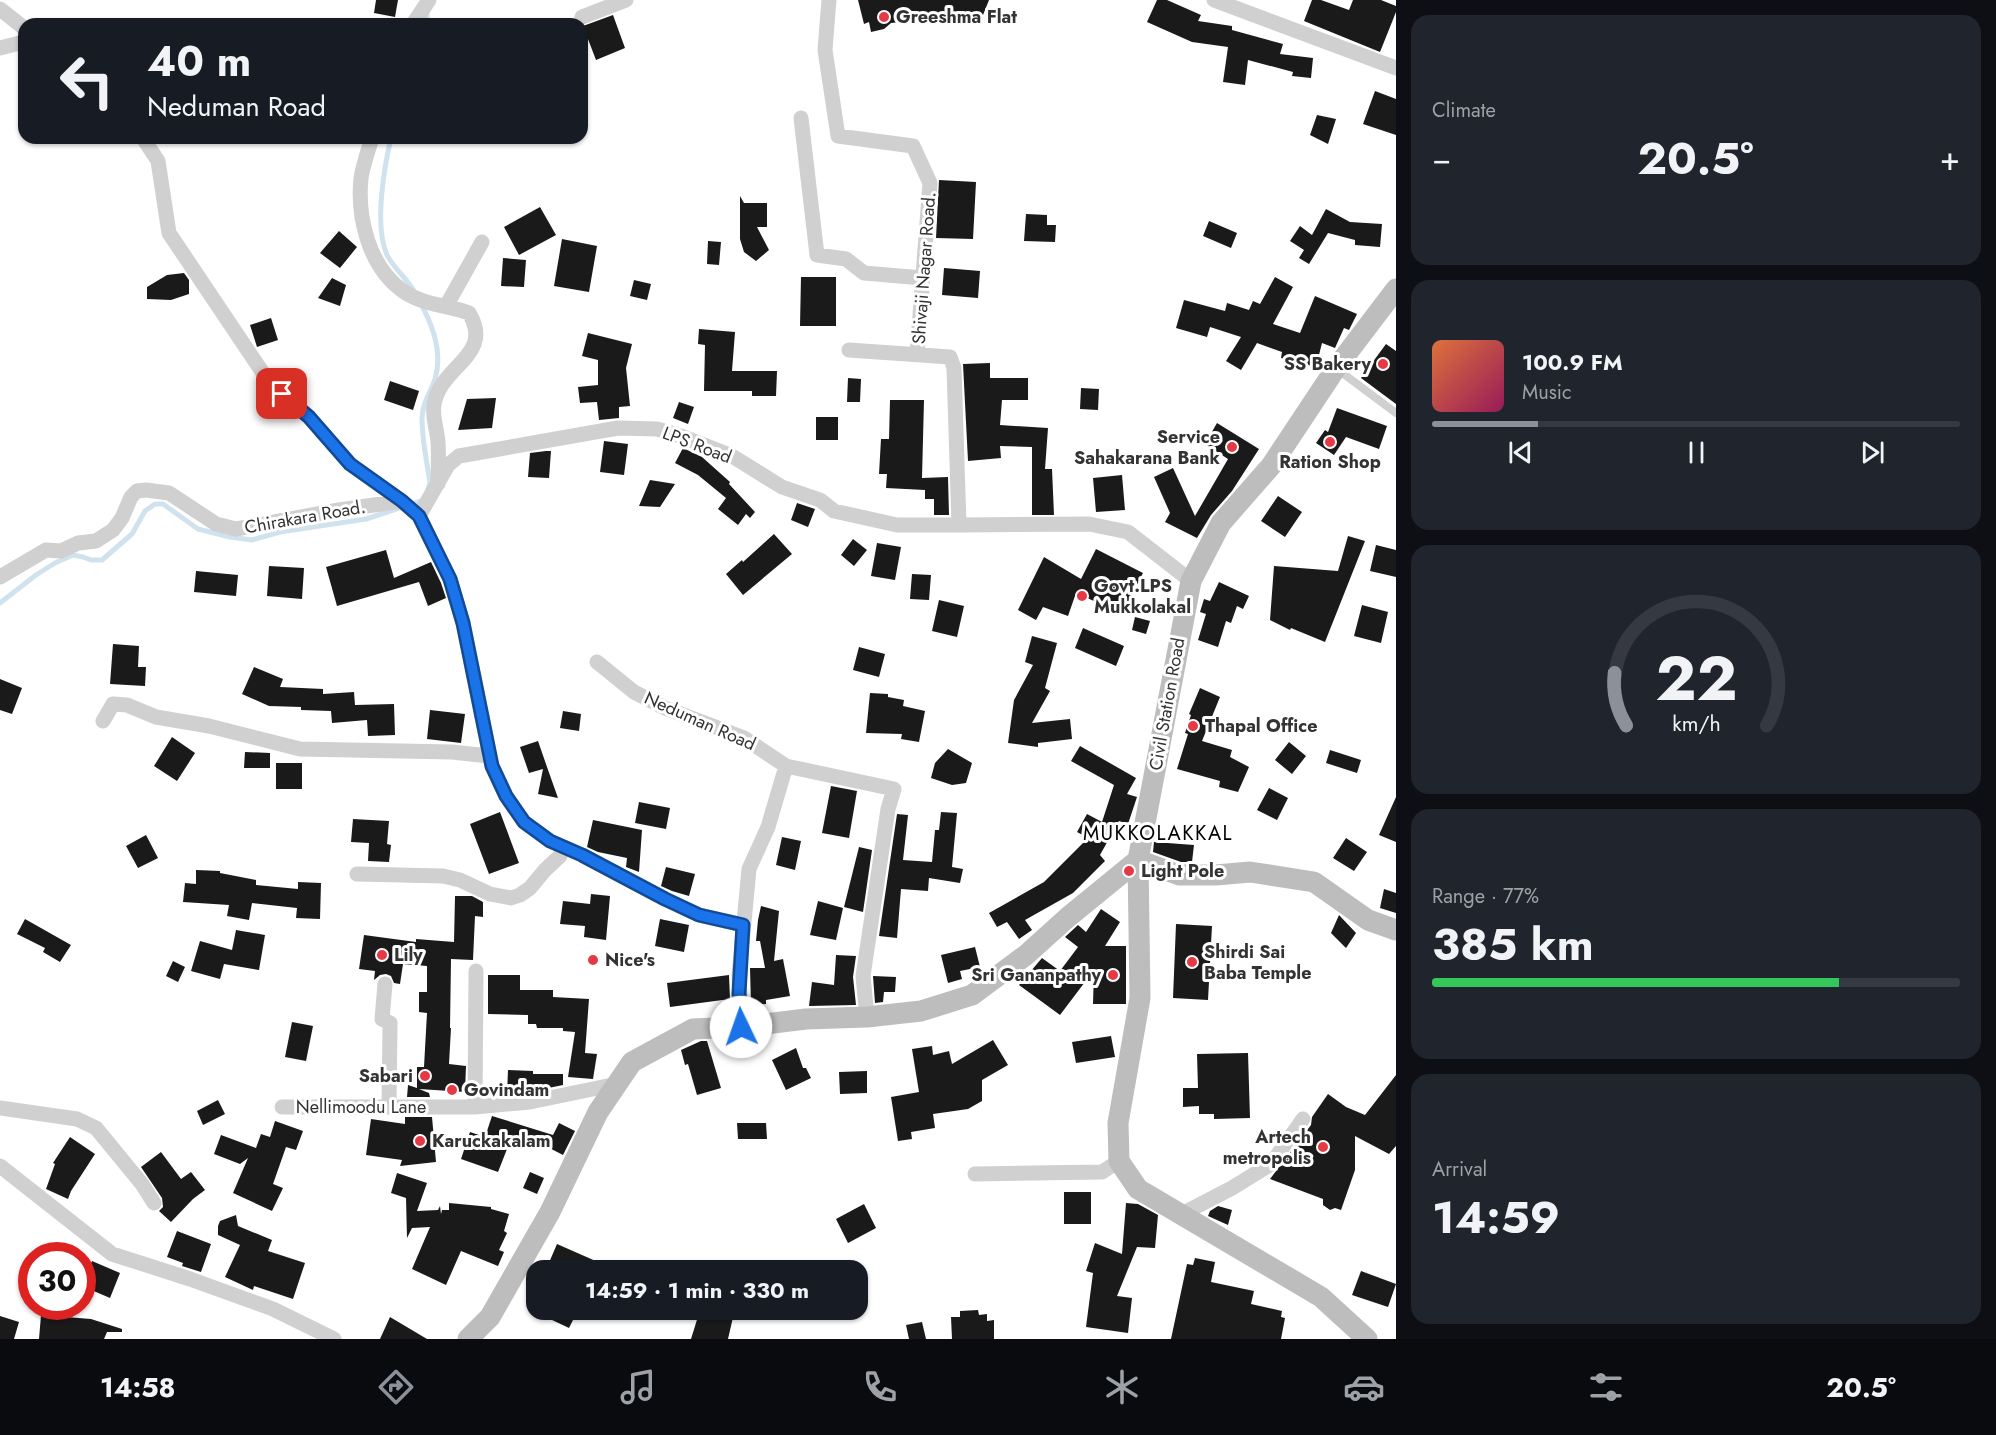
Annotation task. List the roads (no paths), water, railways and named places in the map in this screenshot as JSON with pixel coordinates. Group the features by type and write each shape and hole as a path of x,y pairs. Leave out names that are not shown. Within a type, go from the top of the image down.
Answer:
{"main road":[{"name":"Civil Station Road","path":"1119,1161 1118,1123 1140,998 1138,860 1191,581 1221,523 1271,466 1336,368 1396,289"},
{"path":"468,1339 490,1317 550,1212 598,1112 632,1062 693,1029 921,1011 972,995 1026,955 1066,918 1138,860 1179,875 1250,872 1314,882 1368,920 1396,930"},
{"path":"1119,1161 1138,1189 1321,1297 1367,1339"}],"street":[{"path":"417,18 429,0"},
{"path":"582,16 626,0"},
{"name":"Shivaji Nagar Road.","path":"829,0 825,50 838,136 913,146 930,183 917,355"},
{"path":"1214,0 1396,68"},
{"path":"0,9 18,23"},
{"path":"0,48 18,44"},
{"path":"801,118 817,255 846,259 864,273 923,278"},
{"path":"147,144 158,161 169,233 269,382 309,417 350,464 419,516 450,579 463,623 492,766 506,796 524,822 550,841 699,915 743,925"},
{"path":"370,144 361,178 361,212 363,225 374,255 390,280 404,292 432,304 469,313 474,322 476,339 473,349 445,379 434,403 433,417 438,442 438,484"},
{"path":"448,307 449,301 482,242"},
{"path":"849,350 950,357 954,368 959,525"},
{"name":"LPS Road","path":"419,516 448,465 459,456 618,428 657,429 732,456 782,487 820,500 834,511 897,525 1089,524 1128,532 1191,581"},
{"name":"Chirakara Road.","path":"0,577 46,550 61,551 78,543 96,541 113,530 122,518 131,497 137,491 169,493 216,524 236,529 402,501"},
{"name":"Neduman Road","path":"597,662 634,692 665,708 744,738 786,766"},
{"path":"103,721 113,704 128,705 156,717 209,726 300,749 452,752 489,756"},
{"path":"741,1027 739,993 749,869 768,827 786,766 894,789 888,809 864,976 867,1017"},
{"path":"357,874 443,876 460,880 489,894 512,898 530,888 560,856 562,847"},
{"path":"475,1107 476,971"},
{"path":"385,984 382,1019 390,1023 389,1107"},
{"name":"Nellimoodu Lane","path":"282,1107 475,1107 530,1102 617,1084"},
{"path":"0,1108 77,1119 96,1128 142,1184 154,1203"},
{"path":"1180,1215 1232,1188 1270,1164 1303,1119"},
{"path":"975,1174 1102,1172 1119,1161"},
{"path":"0,1166 112,1254 273,1309 334,1339"}],"lane":[{"path":"1336,368 1396,413"}],"waterway":[{"path":"427,11 427,18"},
{"path":"390,144 382,197 383,243 390,260 415,293"},
{"path":"421,304 436,340 438,359 435,379 422,414 430,483 428,489"},
{"path":"0,603 36,575 73,555 91,560 102,560 132,534 145,511 155,504 163,504 198,529 252,540 280,532 366,519 424,500"}],"place":[{"name":"Greeshma Flat","path":"884,17"},
{"name":"SS Bakery","path":"1383,364"},
{"name":"Ration Shop","path":"1330,442"},
{"name":"Service Sahakarana Bank","path":"1232,447"},
{"name":"Govt.LPS Mukkolakal","path":"1082,596"},
{"name":"Thapal Office","path":"1193,726"},
{"name":"Light Pole","path":"1129,871"},
{"name":"Lily","path":"382,955"},
{"name":"Nice's","path":"593,960"},
{"name":"Shirdi Sai Baba Temple","path":"1192,962"},
{"name":"Sri Gananpathy","path":"1113,975"},
{"name":"Sabari","path":"425,1076"},
{"name":"Govindam","path":"452,1090"},
{"name":"Karuckakalam","path":"420,1141"},
{"name":"Artech metropolis","path":"1323,1147"}],"district":[{"name":"MUKKOLAKKAL","path":"1158,833"}]}
